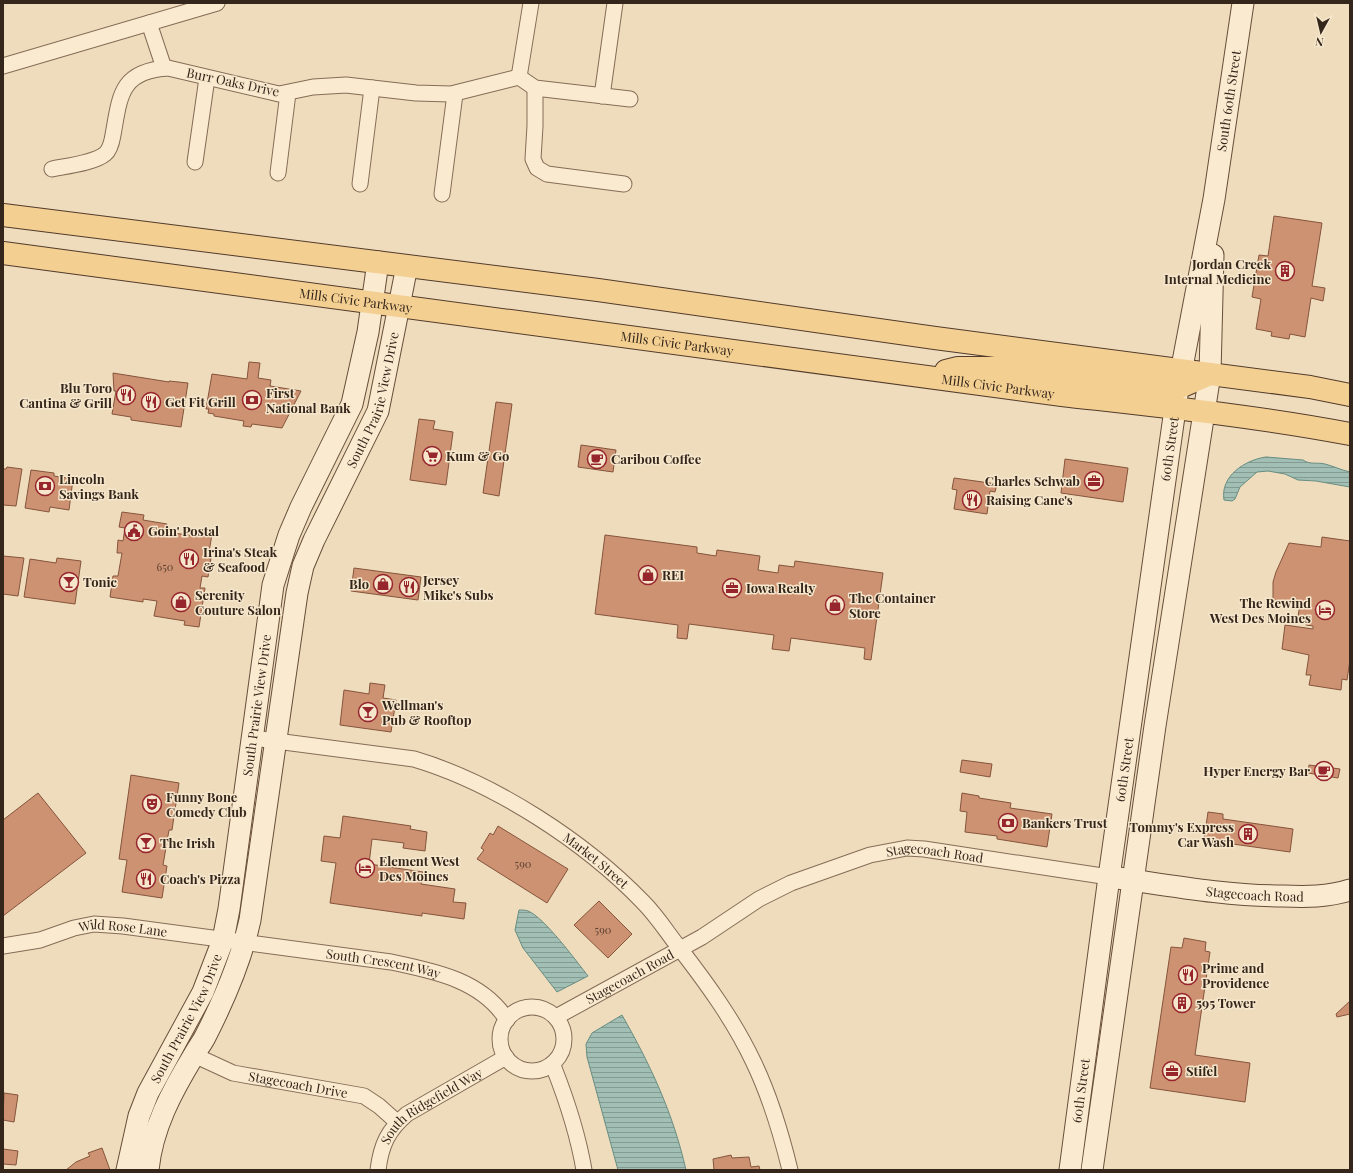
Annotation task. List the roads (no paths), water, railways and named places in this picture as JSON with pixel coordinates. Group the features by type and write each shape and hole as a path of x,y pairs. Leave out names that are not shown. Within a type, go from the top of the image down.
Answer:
{"main road":[{"name":"Mills Civic Parkway","path":"3,215 598,290 935,338 1179,389 1205,412 1312,427 1350,434"},
{"name":"Mills Civic Parkway","path":"3,252 922,376 1179,389"},
{"path":"1179,389 1210,374 1310,387 1350,395"}],"street":[{"path":"3,66 217,3"},
{"path":"531,3 519,77 535,88 630,99"},
{"path":"602,96 615,3"},
{"name":"South 60th Street","path":"1179,389 1214,199 1243,3"},
{"path":"149,23 164,68"},
{"name":"Burr Oaks Drive","path":"52,169 99,158 107,153 112,141 119,100 126,85 136,76 154,69 164,68 279,94 313,87 346,85 416,93 455,94 519,77"},
{"path":"195,162 207,78"},
{"path":"360,184 372,88"},
{"path":"535,88 533,159 537,168 547,174 624,184"},
{"path":"278,173 288,93"},
{"path":"442,194 455,94"},
{"name":"South 60th Street","path":"1210,374 1214,199"},
{"name":"South Prairie View Drive","path":"127,1170 139,1116 148,1093 200,998 223,940 229,909 274,586 280,562 301,507 352,404 373,302 378,262"},
{"name":"South Prairie View Drive","path":"148,1170 149,1158 159,1122 169,1099 204,1038 244,944 250,920 292,618 303,566 314,540 378,411 407,266"},
{"name":"60th Street","path":"1092,1170 1132,880 1210,374"},
{"name":"60th Street","path":"1070,1170 1109,877 1179,389"},
{"name":"Market Street","path":"253,738 414,759 462,777 487,789 540,819 577,844 643,902 666,928 679,948 705,981 753,1062 777,1121 790,1170"},
{"name":"Stagecoach Road","path":"556,1017 679,948 702,937 759,899 791,883 870,855 899,849 924,849 1228,894 1268,896 1328,895 1350,890"},
{"name":"Wild Rose Lane","path":"3,946 40,940 74,928 94,924 123,926 244,944"},
{"name":"South Crescent Way","path":"244,944 384,961 429,970 458,980 488,996 499,1008 506,1020"},
{"path":"526,1007 537,1007 548,1010 556,1017 561,1024 564,1035 564,1047 559,1057 551,1065 536,1071 525,1070 514,1065 506,1058 500,1040 502,1029 506,1020 514,1012 526,1007"},
{"name":"Stagecoach Drive","path":"194,1055 233,1072 364,1096 398,1122"},
{"name":"South Ridgefield Way","path":"378,1170 380,1157 388,1133 407,1114 506,1058"},
{"path":"551,1065 554,1068 570,1111 578,1137 584,1170"}],"water":[{"path":"1266,457 1303,460 1325,464 1350,472 1350,487 1316,481 1298,480 1285,474 1268,471 1257,472 1240,487 1235,499 1232,501 1224,500 1224,491 1230,477 1242,466"},
{"path":"519,910 528,911 543,922 560,940 588,976 557,992 523,948 515,930"},
{"path":"622,1015 652,1071 668,1109 686,1170 618,1170 587,1057 586,1044 592,1033"}],"place":[{"name":"Jordan Creek Internal Medicine","path":"1285,271"},
{"name":"Blu Toro Cantina & Grill","path":"126,395"},
{"name":"First National Bank","path":"252,400"},
{"name":"Get Fit Grill","path":"151,402"},
{"name":"Kum & Go","path":"432,456"},
{"name":"Caribou Coffee","path":"597,459"},
{"name":"Charles Schwab","path":"1094,481"},
{"name":"Lincoln Savings Bank","path":"45,486"},
{"name":"Raising Cane's","path":"972,500"},
{"name":"Goin' Postal","path":"134,531"},
{"name":"Irina's Steak & Seafood","path":"189,559"},
{"name":"REI","path":"648,575"},
{"name":"Tonic","path":"69,582"},
{"name":"Blo","path":"383,584"},
{"name":"Jersey Mike's Subs","path":"409,587"},
{"name":"Iowa Realty","path":"732,588"},
{"name":"Serenity Couture Salon","path":"181,602"},
{"name":"The Container Store","path":"835,605"},
{"name":"The Rewind West Des Moines","path":"1325,610"},
{"name":"Wellman's Pub & Rooftop","path":"368,712"},
{"name":"Hyper Energy Bar","path":"1324,771"},
{"name":"Funny Bone Comedy Club","path":"152,804"},
{"name":"Bankers Trust","path":"1008,823"},
{"name":"Tommy's Express Car Wash","path":"1248,834"},
{"name":"The Irish","path":"146,843"},
{"name":"Element West Des Moines","path":"365,868"},
{"name":"Coach's Pizza","path":"146,879"},
{"name":"Prime and Providence","path":"1188,975"},
{"name":"595 Tower","path":"1182,1003"},
{"name":"Stifel","path":"1172,1071"}]}
